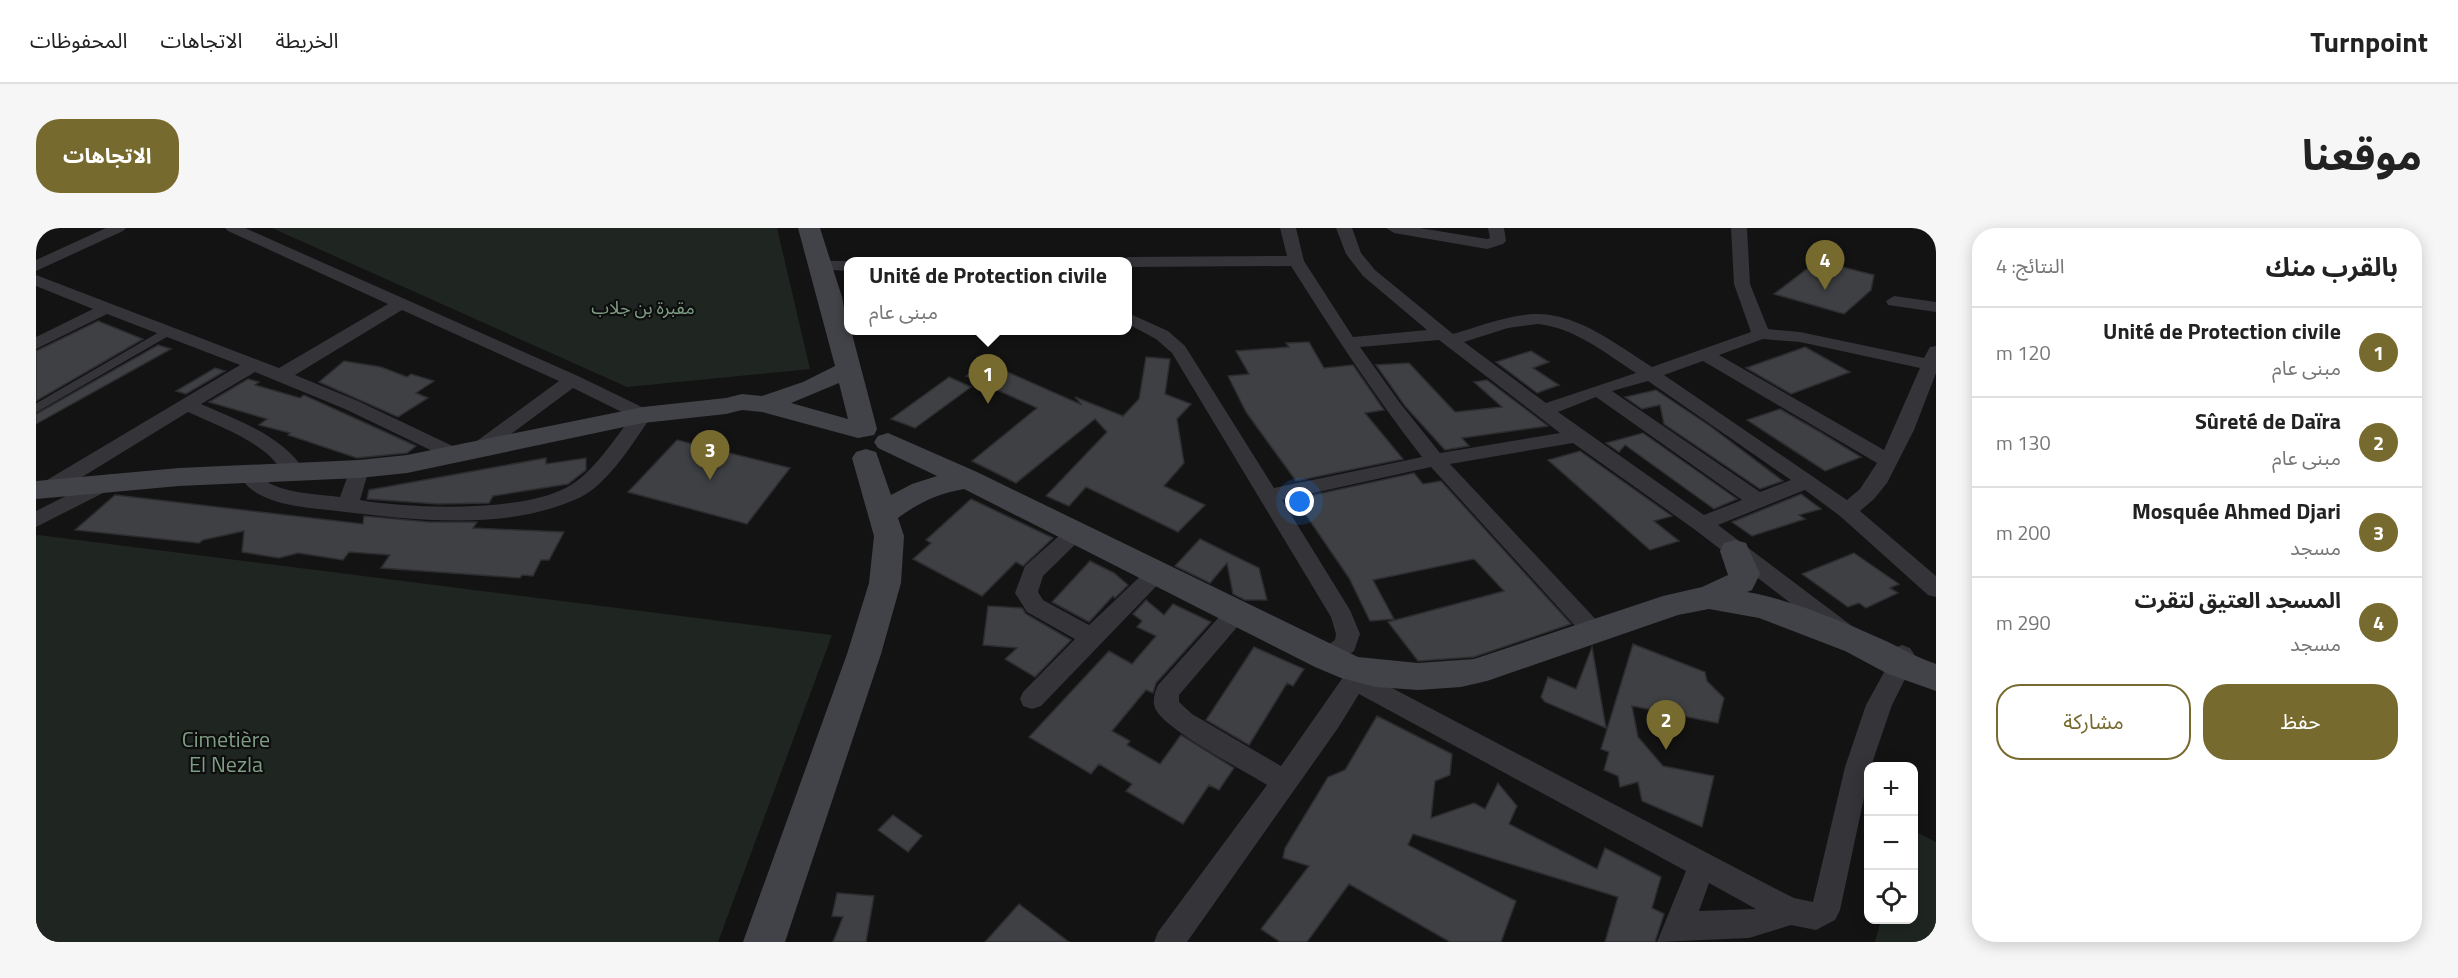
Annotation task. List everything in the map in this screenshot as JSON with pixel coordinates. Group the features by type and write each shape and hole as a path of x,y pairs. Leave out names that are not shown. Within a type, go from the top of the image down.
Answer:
{"main road":[{"path":"764,942 878,608 889,557 889,536 864,442 849,369 809,228"},
{"path":"764,404 812,387 849,369"},
{"path":"43,489 110,482 359,469 407,464 643,415 726,406 742,402 764,404 967,479 1358,675 1446,677 1475,672 1674,604 1709,597 1741,582 1744,574 1735,551"},
{"path":"726,406 733,414 753,422 864,442"},
{"path":"883,515 920,490 939,483 967,479"},
{"path":"1709,597 1764,607 1885,653 1936,678"},
{"path":"1885,653 1936,660"}],"street":[{"path":"36,266 118,228"},
{"path":"233,228 572,380 643,415 590,479 575,491 557,498 500,510 429,514 376,511 292,496 259,487 253,483 249,474"},
{"path":"1288,228 1296,261 1348,344 1435,460 1594,632"},
{"path":"1169,942 1329,721 1358,675 1702,866 1790,911 1816,916 1825,910 1862,756 1883,695 1885,653 1735,551 1702,524 1577,436 1448,337 1369,273 1354,254 1344,228"},
{"path":"1394,228 1487,244 1498,241 1496,228"},
{"path":"1739,228 1742,284 1761,334"},
{"path":"1132,262 1296,261"},
{"path":"821,266 844,266"},
{"path":"36,280 105,309 169,331 341,399 466,452 572,380"},
{"path":"1894,301 1936,307"},
{"path":"281,375 401,303"},
{"path":"36,344 105,309"},
{"path":"1348,344 1448,337 1530,319 1550,320 1575,329 1650,374 1807,481 1847,511 1936,589"},
{"path":"1132,320 1162,335 1179,350 1342,616 1346,626 1346,645 1327,658"},
{"path":"1546,411 1598,390 1761,334 1800,337 1933,358 1880,478 1867,494 1847,511"},
{"path":"1704,354 1888,461"},
{"path":"43,489 254,365"},
{"path":"1598,390 1760,501"},
{"path":"187,405 267,442 284,456 295,471"},
{"path":"1269,496 1435,460 1577,436"},
{"path":"348,506 359,469"},
{"path":"1702,524 1807,481"},
{"path":"36,520 110,482"},
{"path":"1076,533 1033,572 1026,593 1035,606 1091,637"},
{"path":"1032,699 1091,637 1157,574"},
{"path":"1236,613 1167,692 1166,705 1183,720 1285,782"},
{"path":"1702,866 1675,934 1762,923 1790,911"}],"lane":[{"path":"36,408 169,331"}],"green space":[{"name":"مقبرة بن جلاب","path":"272,228 777,228 810,369 627,387"},
{"name":"Cimetière El Nezla","path":"36,536 832,635 718,942 36,942"},
{"path":"1918,833 1936,842 1936,942 1875,942 1880,924 1918,924"}],"building":[{"path":"1811,259 1874,275 1871,290 1844,314 1774,294 1808,268"},
{"path":"98,321 143,339 36,401 36,351"},
{"path":"1309,342 1324,368 1353,365 1384,410 1365,413 1403,459 1296,481 1246,412 1228,376 1249,374 1236,351 1289,347 1286,343"},
{"path":"158,345 171,349 36,424 36,414"},
{"path":"1805,347 1850,372 1791,394 1746,368"},
{"path":"1531,351 1549,362 1533,368 1559,385 1537,393 1496,362"},
{"path":"1146,357 1170,359 1165,394 1191,404 1177,419 1184,463 1164,486 1205,505 1178,532 1086,487 1069,506 1046,496 1107,432 1095,419 1016,483 972,461 1037,408 966,376 985,362 1082,405 1075,397 1123,416 1139,399"},
{"path":"344,361 381,367 407,377 411,374 434,381 416,393 428,398 398,417 319,382"},
{"path":"1409,363 1455,412 1502,407 1474,382 1487,380 1548,426 1462,438 1469,446 1445,450 1405,406 1376,365"},
{"path":"215,368 225,371 186,394 176,391"},
{"path":"949,377 971,387 915,428 891,419"},
{"path":"248,379 259,382 255,385 300,398 304,395 416,446 407,453 357,458 288,435 290,433 259,425 267,419 209,402"},
{"path":"1656,390 1710,426 1783,481 1760,489 1664,424 1660,405 1642,409 1625,397"},
{"path":"1780,409 1861,457 1825,471 1747,420"},
{"path":"1643,433 1737,499 1714,509 1625,445 1619,452 1606,443"},
{"path":"677,440 790,468 747,524 628,492"},
{"path":"1580,451 1672,516 1654,521 1679,541 1650,550 1548,460"},
{"path":"546,458 546,464 586,458 586,470 568,484 493,496 489,503 438,504 367,499 369,490"},
{"path":"1414,473 1423,484 1441,481 1571,624 1474,657 1418,661 1388,622 1504,591 1474,559 1373,580 1394,619 1370,621 1349,578 1295,499"},
{"path":"1801,494 1821,509 1799,515 1805,519 1752,536 1732,522"},
{"path":"115,495 363,524 364,516 429,522 477,522 473,528 564,532 549,560 541,560 533,576 522,575 520,578 381,568 390,555 349,552 343,560 298,553 279,558 242,552 244,531 203,540 199,543 75,530"},
{"path":"971,499 1053,538 1023,566 1016,562 982,596 913,559 931,543 926,540"},
{"path":"1200,539 1259,568 1267,600 1245,600 1233,594 1227,563 1210,583 1175,566"},
{"path":"1854,553 1899,584 1890,588 1898,593 1866,608 1859,603 1848,607 1802,574"},
{"path":"1090,561 1114,573 1128,585 1115,598 1113,596 1089,622 1052,602"},
{"path":"1146,600 1164,615 1173,604 1211,622 1156,683 1153,693 1146,690 1112,731 1130,741 1127,745 1160,764 1181,735 1234,768 1219,790 1209,785 1183,824 1126,791 1132,784 1099,764 1091,774 1029,737 1109,651 1132,664 1156,636 1137,627 1142,621 1133,614"},
{"path":"988,606 1022,608 1026,614 1071,640 1035,677 1005,659 1017,648 983,645"},
{"path":"1633,644 1705,672 1707,681 1724,698 1718,723 1632,706 1638,737 1663,766 1714,776 1702,827 1642,801 1638,782 1620,787 1618,776 1604,770 1609,752 1601,749"},
{"path":"1254,647 1304,669 1293,686 1287,683 1249,745 1206,720"},
{"path":"1592,647 1606,728 1545,702 1541,697 1548,677 1576,689"},
{"path":"1377,716 1452,754 1450,775 1435,781 1431,818 1474,803 1485,809 1498,783 1517,806 1509,824 1597,869 1605,848 1661,877 1652,908 1664,914 1655,942 1605,942 1618,897 1413,834 1408,845 1516,901 1501,942 1450,942 1349,884 1307,942 1280,942 1261,929 1309,866 1283,858 1285,848 1328,777 1345,770"},
{"path":"893,815 922,836 908,852 878,830"},
{"path":"837,893 874,896 866,942 833,942 843,917 832,916"},
{"path":"1019,904 1069,942 985,942"}],"place":[{"name":"المسجد العتيق لتقرت","path":"1825,290"},
{"name":"Unité de Protection civile","path":"988,404"},
{"name":"Mosquée Ahmed Djari","path":"710,480"},
{"name":"Sûreté de Daïra","path":"1666,750"}]}
